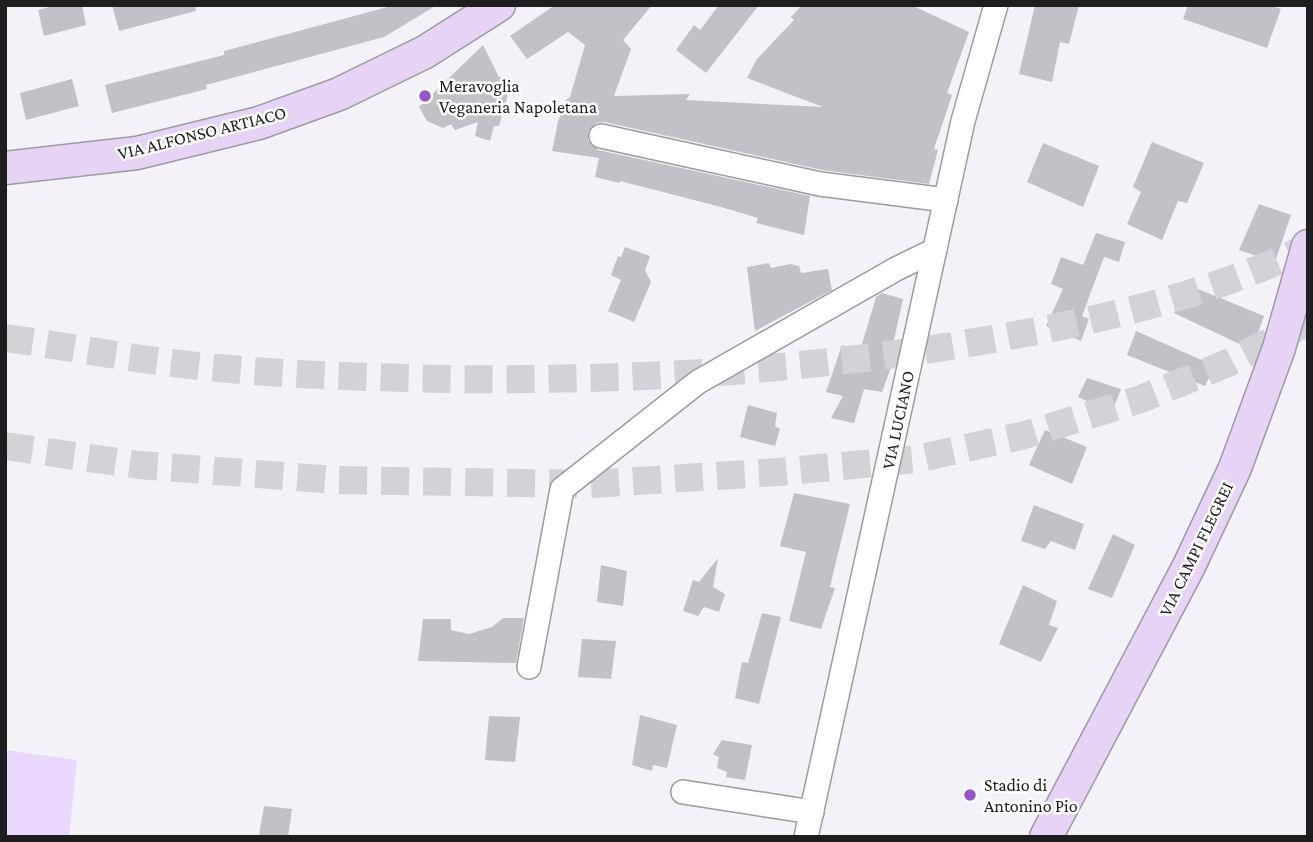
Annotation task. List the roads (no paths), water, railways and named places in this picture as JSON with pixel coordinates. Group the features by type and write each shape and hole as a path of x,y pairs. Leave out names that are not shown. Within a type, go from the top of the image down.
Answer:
{"main road":[{"name":"VIA ALFONSO ARTIACO","path":"5,168 137,153 259,123 339,94 425,52 499,5"},
{"name":"VIA CAMPI FLEGREI","path":"1046,837 1189,566 1235,468 1279,348 1308,246"}],"street":[{"name":"VIA LUCIANO","path":"806,837 963,121 996,5"},
{"path":"601,136 820,184 946,200"},
{"path":"529,667 562,489 698,382 896,269 935,250"},
{"path":"683,792 812,812"}],"tunnel":[{"path":"5,338 192,365 302,374 511,379 700,373 889,355 1043,330 1178,297 1222,283 1308,247"},
{"path":"5,446 139,465 335,480 590,484 779,472 916,459 1025,435 1141,399 1228,363 1308,322"}],"place":[{"name":"Meravoglia Veganeria Napoletana","path":"425,96"},
{"name":"Stadio di Antonino Pio","path":"970,795"}]}
